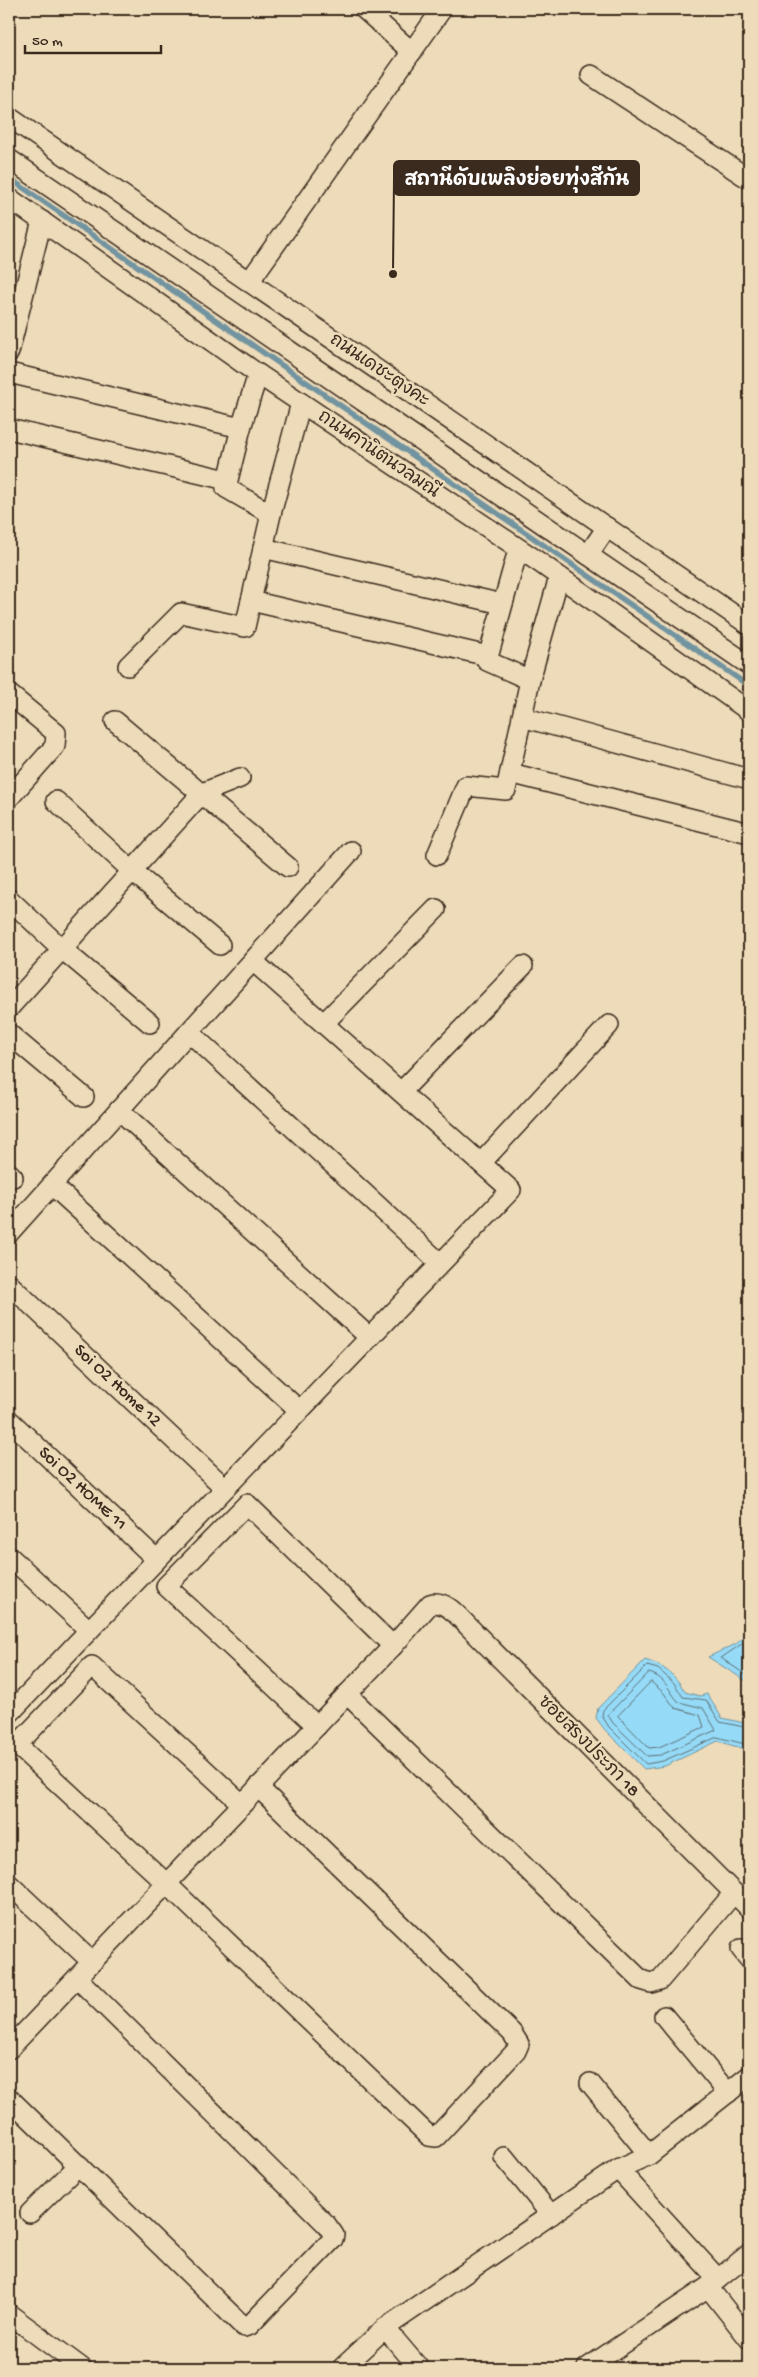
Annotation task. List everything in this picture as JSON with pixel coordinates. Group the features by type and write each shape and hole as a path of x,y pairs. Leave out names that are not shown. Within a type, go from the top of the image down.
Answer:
{"street":[{"path":"364,9 412,52"},
{"path":"249,282 442,9"},
{"path":"591,75 749,179"},
{"name":"ถนนเดชะตุงคะ","path":"9,117 749,625"},
{"name":"ถนนเดชะตุงคะ","path":"9,160 19,189 588,555 749,665"},
{"name":"ถนนคานิตนวลมณี","path":"19,189 42,221 258,374 559,577 749,712"},
{"path":"10,342 42,221"},
{"path":"9,373 241,428"},
{"path":"258,374 241,428 226,488 271,514"},
{"path":"128,666 181,613 245,627 271,514 301,403"},
{"path":"9,429 227,480"},
{"path":"588,555 607,527"},
{"path":"263,548 502,604"},
{"path":"518,550 487,662 530,680"},
{"path":"437,856 466,786 506,790 530,680 559,577"},
{"path":"251,602 488,656"},
{"path":"9,694 56,733 56,740 55,746 9,798"},
{"path":"522,717 749,779"},
{"path":"115,721 288,867"},
{"path":"510,773 749,833"},
{"path":"9,1008 202,793 240,778"},
{"path":"56,801 132,870 220,945"},
{"path":"9,1233 351,851"},
{"path":"9,899 62,948 150,1023"},
{"path":"324,1024 436,909"},
{"path":"11,1706 88,1630 511,1190 253,961"},
{"path":"401,1092 523,966"},
{"path":"481,1163 609,1025"},
{"path":"190,1032 440,1263"},
{"path":"9,1034 84,1097"},
{"path":"119,1110 369,1337"},
{"path":"52,1185 299,1410"},
{"name":"Soi O2 Home 12","path":"9,1284 224,1487"},
{"name":"Soi O2 HOME 11","path":"9,1420 156,1558"},
{"path":"11,2042 77,1978 166,1883 258,1788 317,1726 347,1694 393,1646 247,1504 166,1586 317,1726"},
{"path":"9,1556 88,1630"},
{"name":"ซอยสรงประภา 18","path":"393,1646 430,1604 440,1603 468,1626 749,1908"},
{"path":"242,1804 92,1666 17,1745 166,1883 429,2136 436,2137 516,2051 519,2044 515,2037 258,1788"},
{"path":"347,1694 641,1980 651,1983 660,1980 733,1894"},
{"path":"9,1884 92,1962"},
{"path":"9,2098 80,2165 244,2327 250,2326 330,2244 334,2235 326,2224 77,1978"},
{"path":"664,2016 728,2093"},
{"path":"342,2368 385,2328 618,2169 648,2156 749,2076"},
{"path":"590,2083 648,2156"},
{"path":"504,2157 551,2215"},
{"path":"30,2213 80,2165"},
{"path":"618,2169 713,2283 749,2339"},
{"path":"587,2368 713,2283 749,2254"},
{"path":"9,2314 82,2368"},
{"path":"385,2328 419,2368"}],"water":[{"path":"749,1632 749,1683 708,1657 736,1644"},
{"path":"645,1660 669,1672 685,1692 700,1696 707,1694 722,1718 749,1724 749,1747 747,1750 718,1741 665,1766 644,1769 605,1730 596,1718 598,1708"}],"waterway":[{"path":"9,178 749,686"}],"place":[{"name":"สถานีดับเพลิงย่อยทุ่งสีกัน","path":"393,274"}]}
